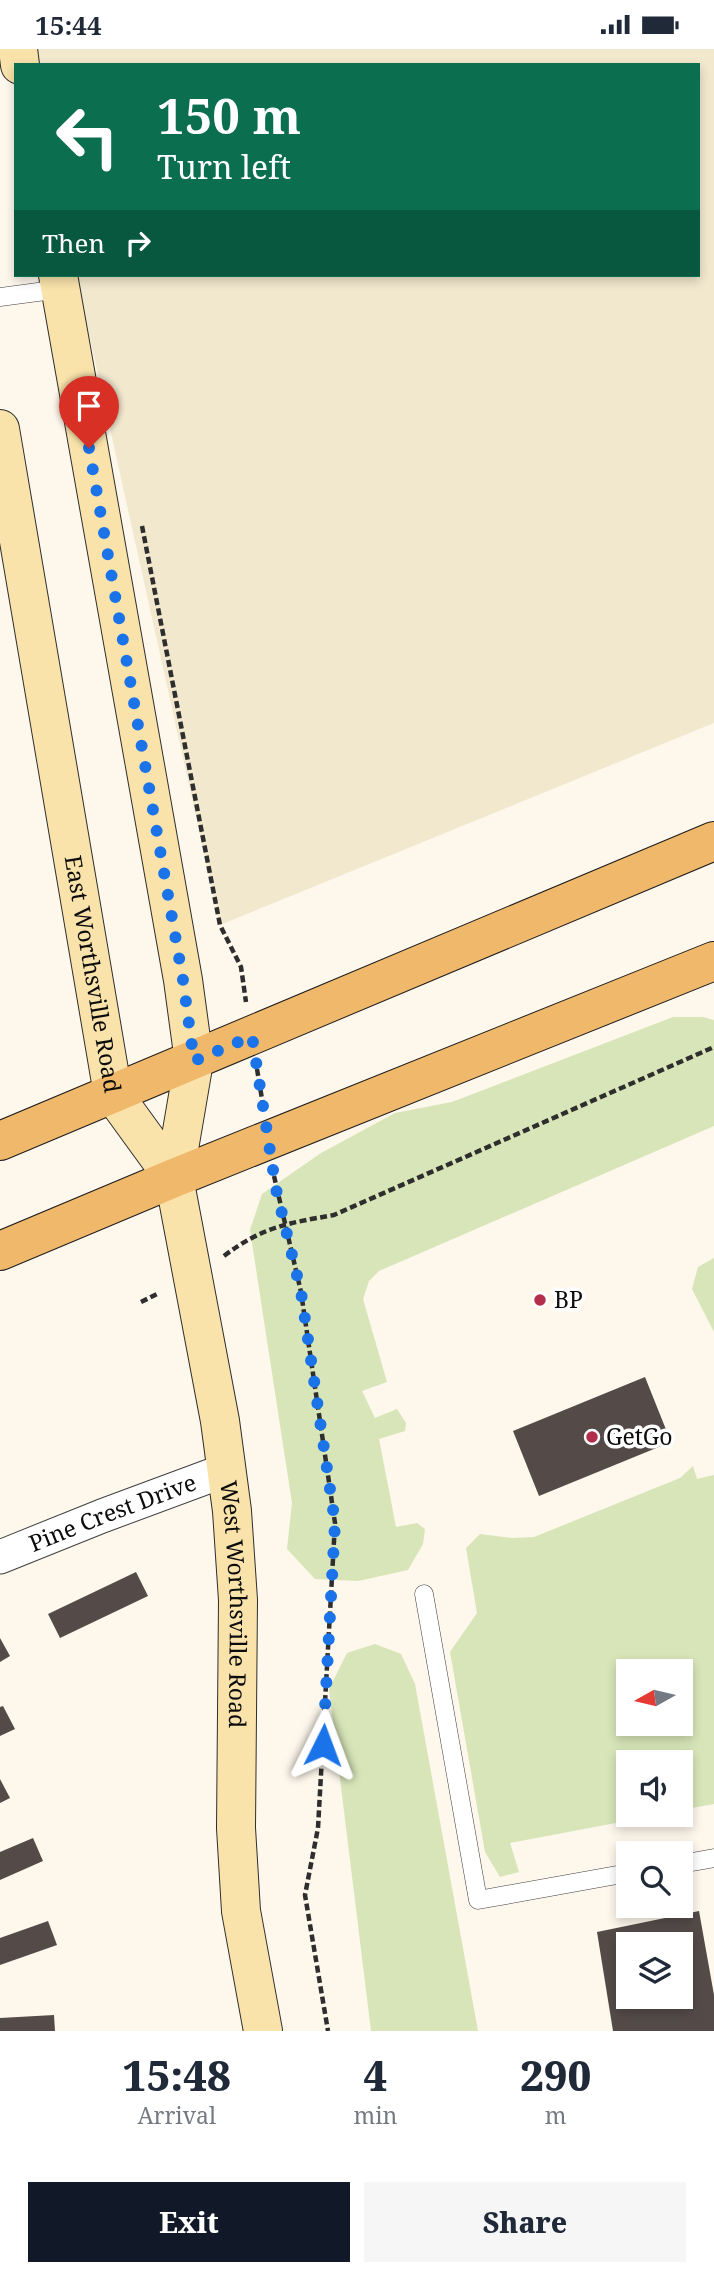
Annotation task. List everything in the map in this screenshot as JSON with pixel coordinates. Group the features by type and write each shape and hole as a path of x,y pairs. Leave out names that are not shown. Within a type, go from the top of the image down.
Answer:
{"main road":[{"path":"59,282 183,980 194,1061 174,1178"},
{"name":"East Worthsville Road","path":"0,429 113,1094 174,1178"},
{"path":"0,1141 714,841"},
{"path":"0,1251 174,1178 714,961"},
{"name":"West Worthsville Road","path":"174,1178 194,1278 232,1511 238,1600 236,1828 241,1912 263,2031"}],"street":[{"name":"Pine Crest Drive","path":"0,1557 226,1470"}],"lane":[{"path":"0,297 59,282"},
{"path":"424,1594 478,1900 616,1875"},
{"path":"693,1862 714,1859"}],"path":[{"path":"140,519 220,925 241,967 276,1189 301,1292 335,1523 318,1828 304,1895 328,2031"},
{"path":"141,1302 194,1278 244,1241 284,1223 334,1216 714,1047"}],"shaded area":[{"path":"26,49 714,49 714,723 220,925 76,277 700,277 700,63 30,63"}],"green space":[{"path":"673,1017 703,1017 714,1020 714,1126 379,1271 369,1281 363,1299 387,1382 362,1391 375,1418 397,1409 406,1423 405,1431 379,1439 396,1527 417,1523 425,1529 423,1544 408,1570 358,1581 315,1579 287,1549 292,1503 250,1230 262,1194 321,1153 395,1113 452,1102"},
{"path":"714,1258 714,1332 692,1289 698,1267"},
{"path":"693,1466 697,1479 714,1475 714,1804 693,1808 693,1750 616,1750 616,1823 510,1843 519,1872 500,1877 485,1852 450,1652 477,1613 466,1548 480,1534 513,1538 534,1537 680,1478"},
{"path":"375,1644 401,1654 415,1684 478,2031 371,2031 329,1689 347,1653"}],"building":[{"name":"GetGo","path":"645,1377 671,1442 539,1496 513,1431"},
{"path":"136,1572 148,1596 60,1638 48,1614"},
{"path":"0,1638 10,1656 0,1662"},
{"path":"3,1706 15,1729 0,1736 0,1707"},
{"path":"0,1779 10,1798 0,1803"},
{"path":"33,1838 43,1861 0,1880 0,1852"},
{"path":"699,1911 714,1995 714,2031 613,2031 597,1932 665,1918 693,1918 693,1912"},
{"path":"48,1921 57,1945 0,1965 0,1938"},
{"path":"54,2015 55,2031 0,2031 0,2018"}],"place":[{"name":"BP","path":"540,1300"},
{"name":"GetGo","path":"592,1437"}],"route":[{"path":"89,448 183,980 194,1061 252,1036 276,1189 301,1292 335,1523 323,1745"}]}
